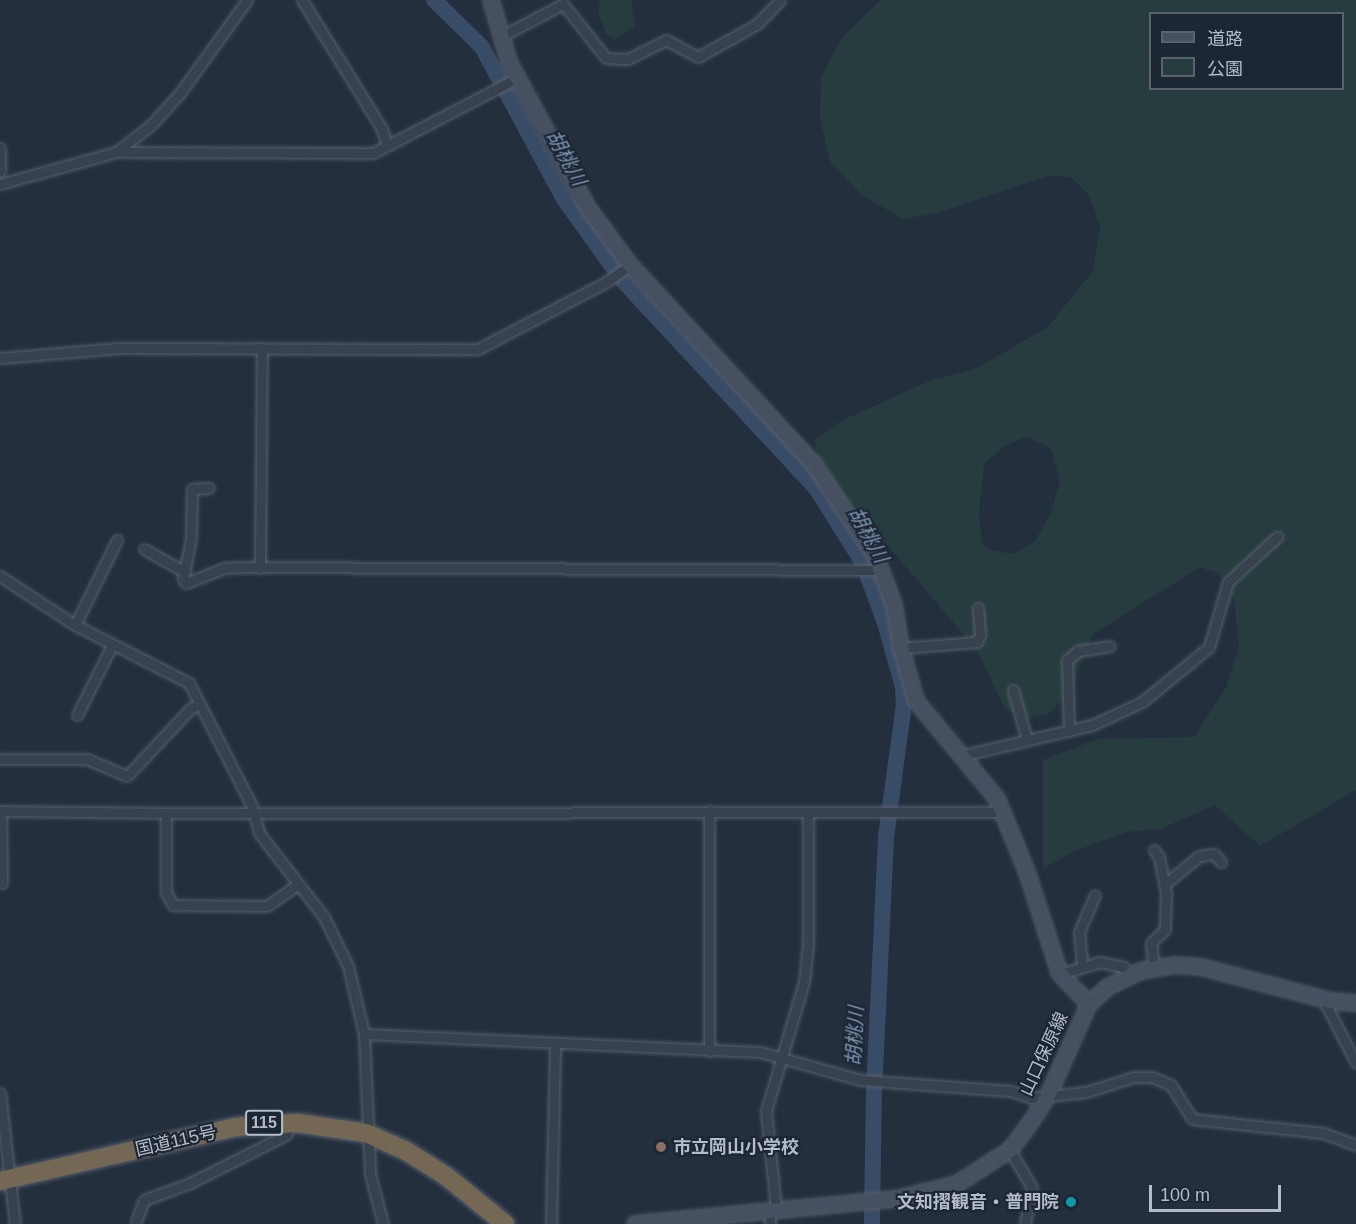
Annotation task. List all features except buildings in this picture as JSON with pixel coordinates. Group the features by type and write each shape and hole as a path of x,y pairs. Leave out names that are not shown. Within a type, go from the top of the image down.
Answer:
{"highway":[{"name":"国道115号","path":"6,1180 235,1127 290,1122 366,1132 431,1166 506,1224"}],"street":[{"path":"116,152 151,125 180,93 248,0"},
{"path":"302,0 382,129 387,146"},
{"path":"491,0 500,37 517,78 571,182 630,265 813,463 882,570 894,605 901,648 916,700 1004,812 1060,974 1089,1004"},
{"path":"500,37 563,4 606,58 628,59 666,40 698,57 757,24 780,0"},
{"path":"0,184 116,152 360,155 387,146 517,78"},
{"path":"0,148 0,171"},
{"path":"0,358 120,348 478,349 606,282 630,265"},
{"path":"260,568 262,348"},
{"path":"209,488 192,489 191,538 185,572 186,583 224,568 882,570"},
{"path":"960,756 1092,725 1142,702 1209,647 1228,582 1277,537"},
{"path":"75,625 117,540"},
{"path":"144,549 185,572"},
{"path":"0,576 75,625 186,680 253,812 267,846 318,908 344,952 364,1034 366,1132 370,1174 383,1224"},
{"path":"901,648 977,642 980,634 978,608"},
{"path":"77,716 112,645"},
{"path":"1069,730 1067,660 1078,651 1110,646"},
{"path":"1013,690 1027,740"},
{"path":"0,759 87,759 127,776 190,709 199,704"},
{"path":"2,883 1,811 166,813 1004,812"},
{"path":"709,811 709,1051"},
{"path":"770,1224 773,1209 766,1111 778,1066 785,1057 807,953 808,812"},
{"path":"166,813 166,893 173,905 267,906 297,885"},
{"path":"1154,850 1165,884 1165,929 1150,948 1154,968"},
{"path":"1165,884 1199,856 1214,854 1221,862"},
{"path":"1082,965 1079,932 1095,895"},
{"path":"1060,974 1082,965 1116,964 1131,975"},
{"name":"山口保原線","path":"635,1224 927,1193 957,1184 1010,1150 1047,1096 1089,1004 1108,987 1131,975 1154,968 1201,967 1323,999 1356,1004"},
{"path":"1323,999 1356,1063"},
{"path":"364,1034 760,1052 878,1083 1011,1091 1031,1098 1086,1092 1134,1077 1157,1077 1171,1085 1192,1119 1323,1133 1356,1145"},
{"path":"551,1224 555,1044"},
{"path":"0,1093 6,1180 15,1224"},
{"path":"136,1221 144,1200 190,1183 276,1140 286,1134 290,1122"},
{"path":"1010,1150 1031,1184 1033,1197 1025,1224"}],"green space":[{"path":"600,0 631,0 635,26 615,40 605,32 598,11"},
{"path":"881,0 1356,0 1356,790 1260,846 1215,805 1160,829 1126,832 1072,852 1043,869 1043,760 1098,739 1194,737 1226,688 1239,646 1234,598 1217,573 1200,567 1093,634 1071,691 1049,714 1030,718 1005,709 976,649 888,546 821,492 815,440 841,421 929,381 977,368 1048,327 1093,271 1100,228 1089,195 1071,177 1047,176 938,213 902,219 861,194 830,162 820,119 821,77 842,37","holes":["1027,436 1051,449 1060,481 1051,513 1035,541 1014,554 990,550 982,542 979,514 984,464 1003,447"]}],"waterway":[{"name":"胡桃川","path":"434,0 482,47 564,199 622,280 816,488 863,563 885,623 903,687 904,704 886,838 874,1090 872,1224"}],"place":[{"name":"市立岡山小学校","path":"661,1147"},
{"name":"文知摺観音・普門院","path":"1071,1202"}]}
